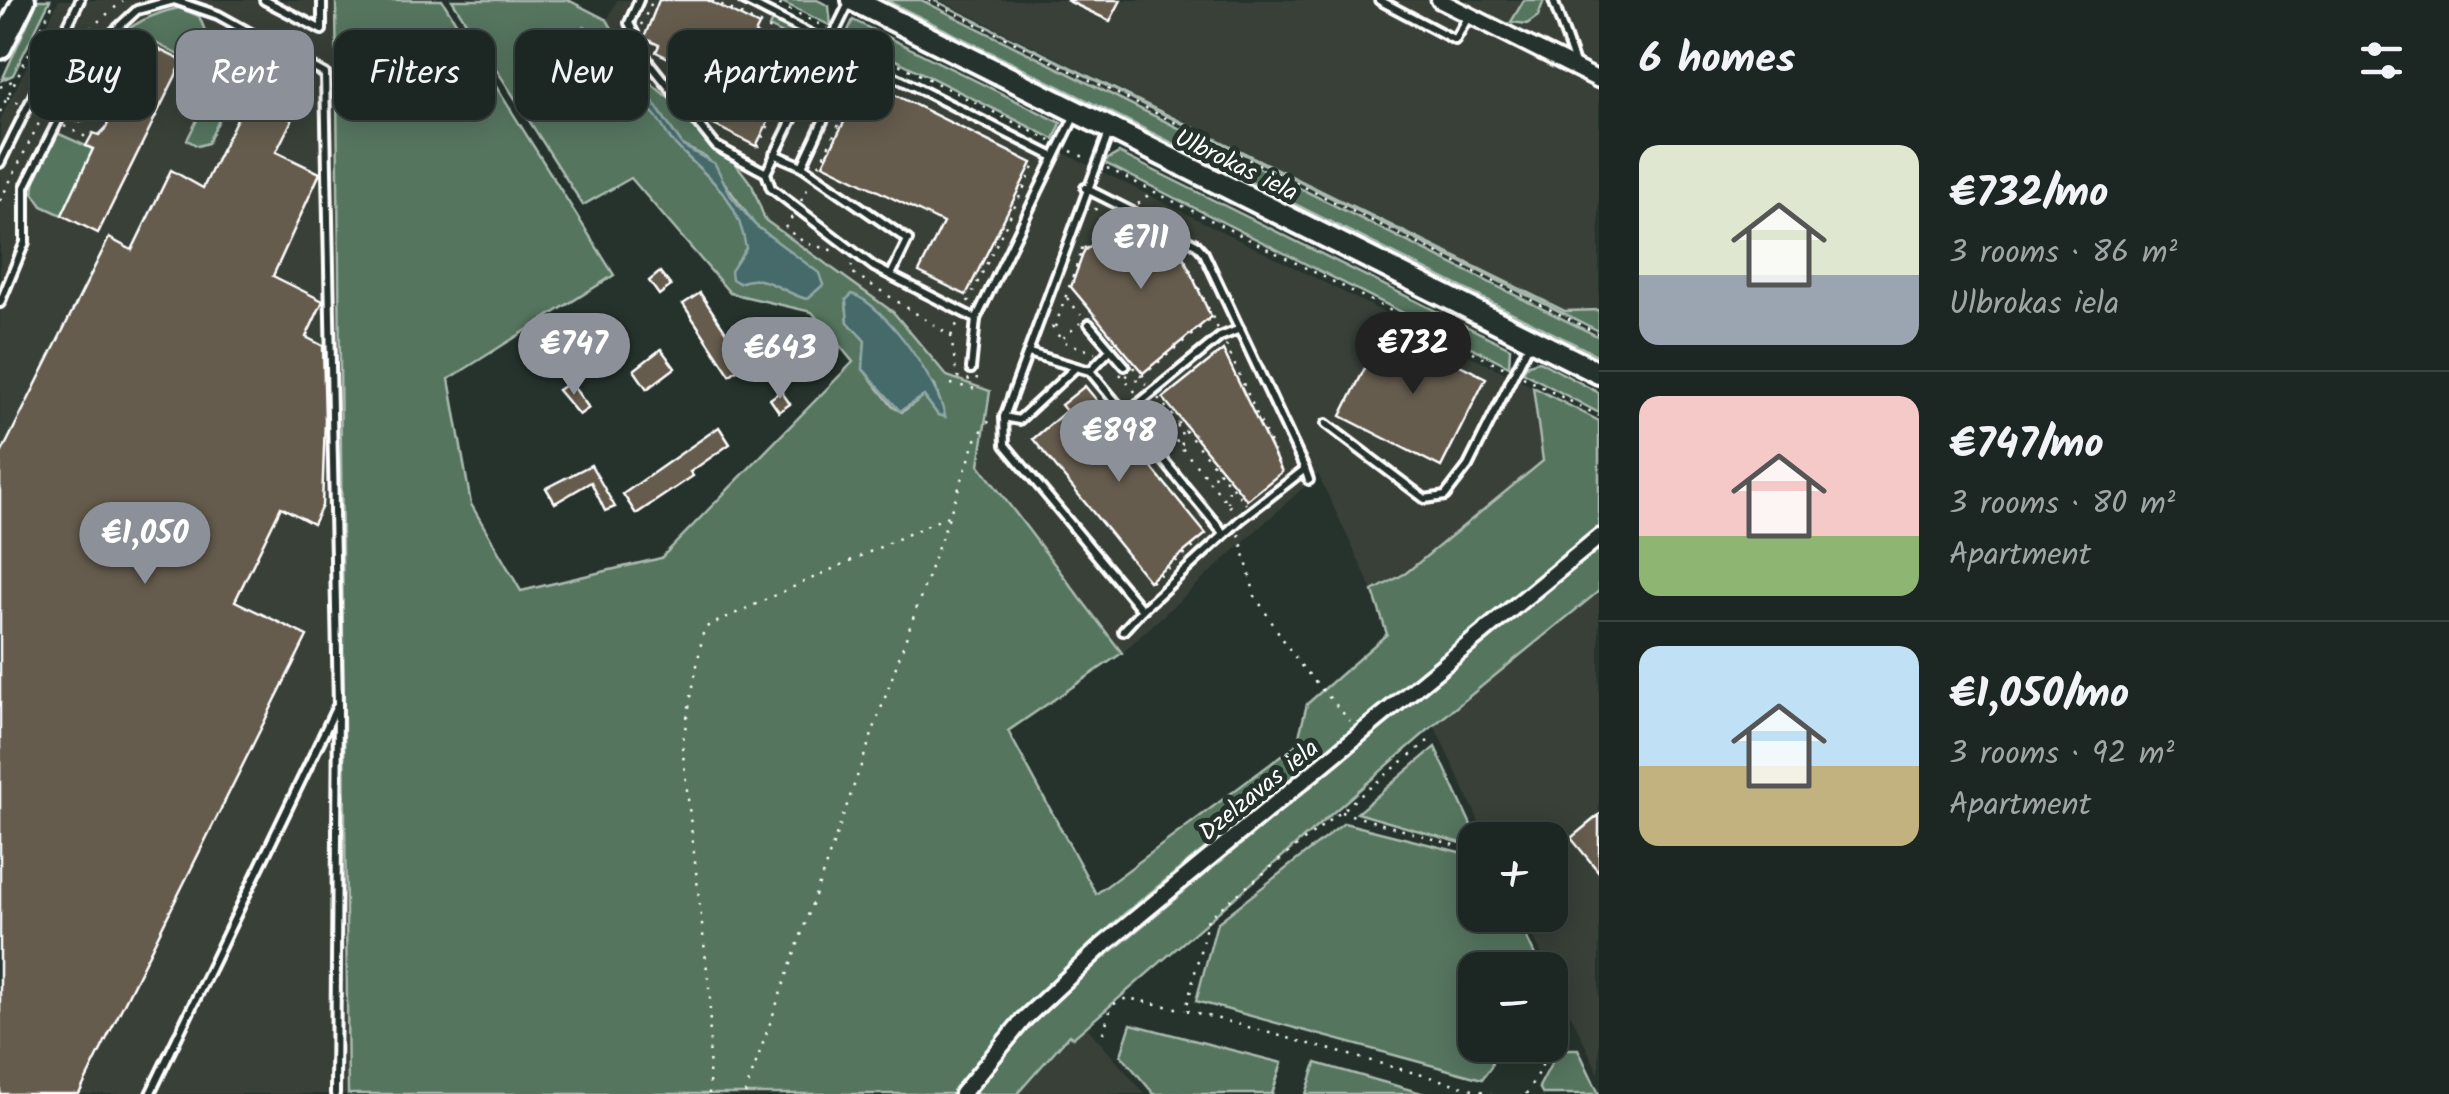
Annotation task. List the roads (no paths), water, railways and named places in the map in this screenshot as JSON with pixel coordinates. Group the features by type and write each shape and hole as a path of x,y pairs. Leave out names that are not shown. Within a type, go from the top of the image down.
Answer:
{"main road":[{"path":"0,48 24,0"},
{"name":"Ulbrokas iela","path":"852,0 1599,374"}],"street":[{"path":"1440,0 1599,80"},
{"name":"Dzelzavas iela","path":"962,1094 1056,987 1599,537"}],"lane":[{"path":"0,162 80,0"},
{"path":"0,303 25,242 25,187 93,52 137,10 174,0 218,15 325,74 338,705 335,1094"},
{"path":"264,0 322,30 322,0"},
{"path":"639,0 630,23 648,62 716,146 766,173 772,188 891,275 976,319"},
{"path":"743,0 804,30"},
{"path":"836,30 852,0"},
{"path":"1379,0 1455,40 1469,15"},
{"path":"1553,0 1577,70"},
{"path":"893,75 1054,156"},
{"path":"970,369 976,319 1076,112"},
{"path":"766,173 791,120"},
{"path":"802,166 824,120"},
{"path":"1110,129 1085,188 1004,417 1005,446 1142,610"},
{"path":"774,154 802,166 908,240 891,275"},
{"path":"1085,188 1196,244 1309,480"},
{"path":"1087,322 1128,366"},
{"path":"1126,414 1145,403 1150,388 1222,336 1240,329"},
{"path":"1326,424 1425,499 1445,496 1468,466 1531,339"},
{"path":"1090,371 1110,350"},
{"path":"1028,353 1090,371 1224,534"},
{"path":"1004,417 1020,420 1076,368"},
{"path":"1123,631 1237,519 1305,469"},
{"path":"150,1094 338,705"}],"water":[{"path":"648,95 683,146 715,164 731,196 755,225 819,273 823,285 807,299 766,281 739,283 732,279 731,271 746,248 735,212 651,111"},
{"path":"852,294 880,313 909,347 933,385 945,417 938,415 924,396 900,411 863,369 865,341 848,322 846,300"}]}
